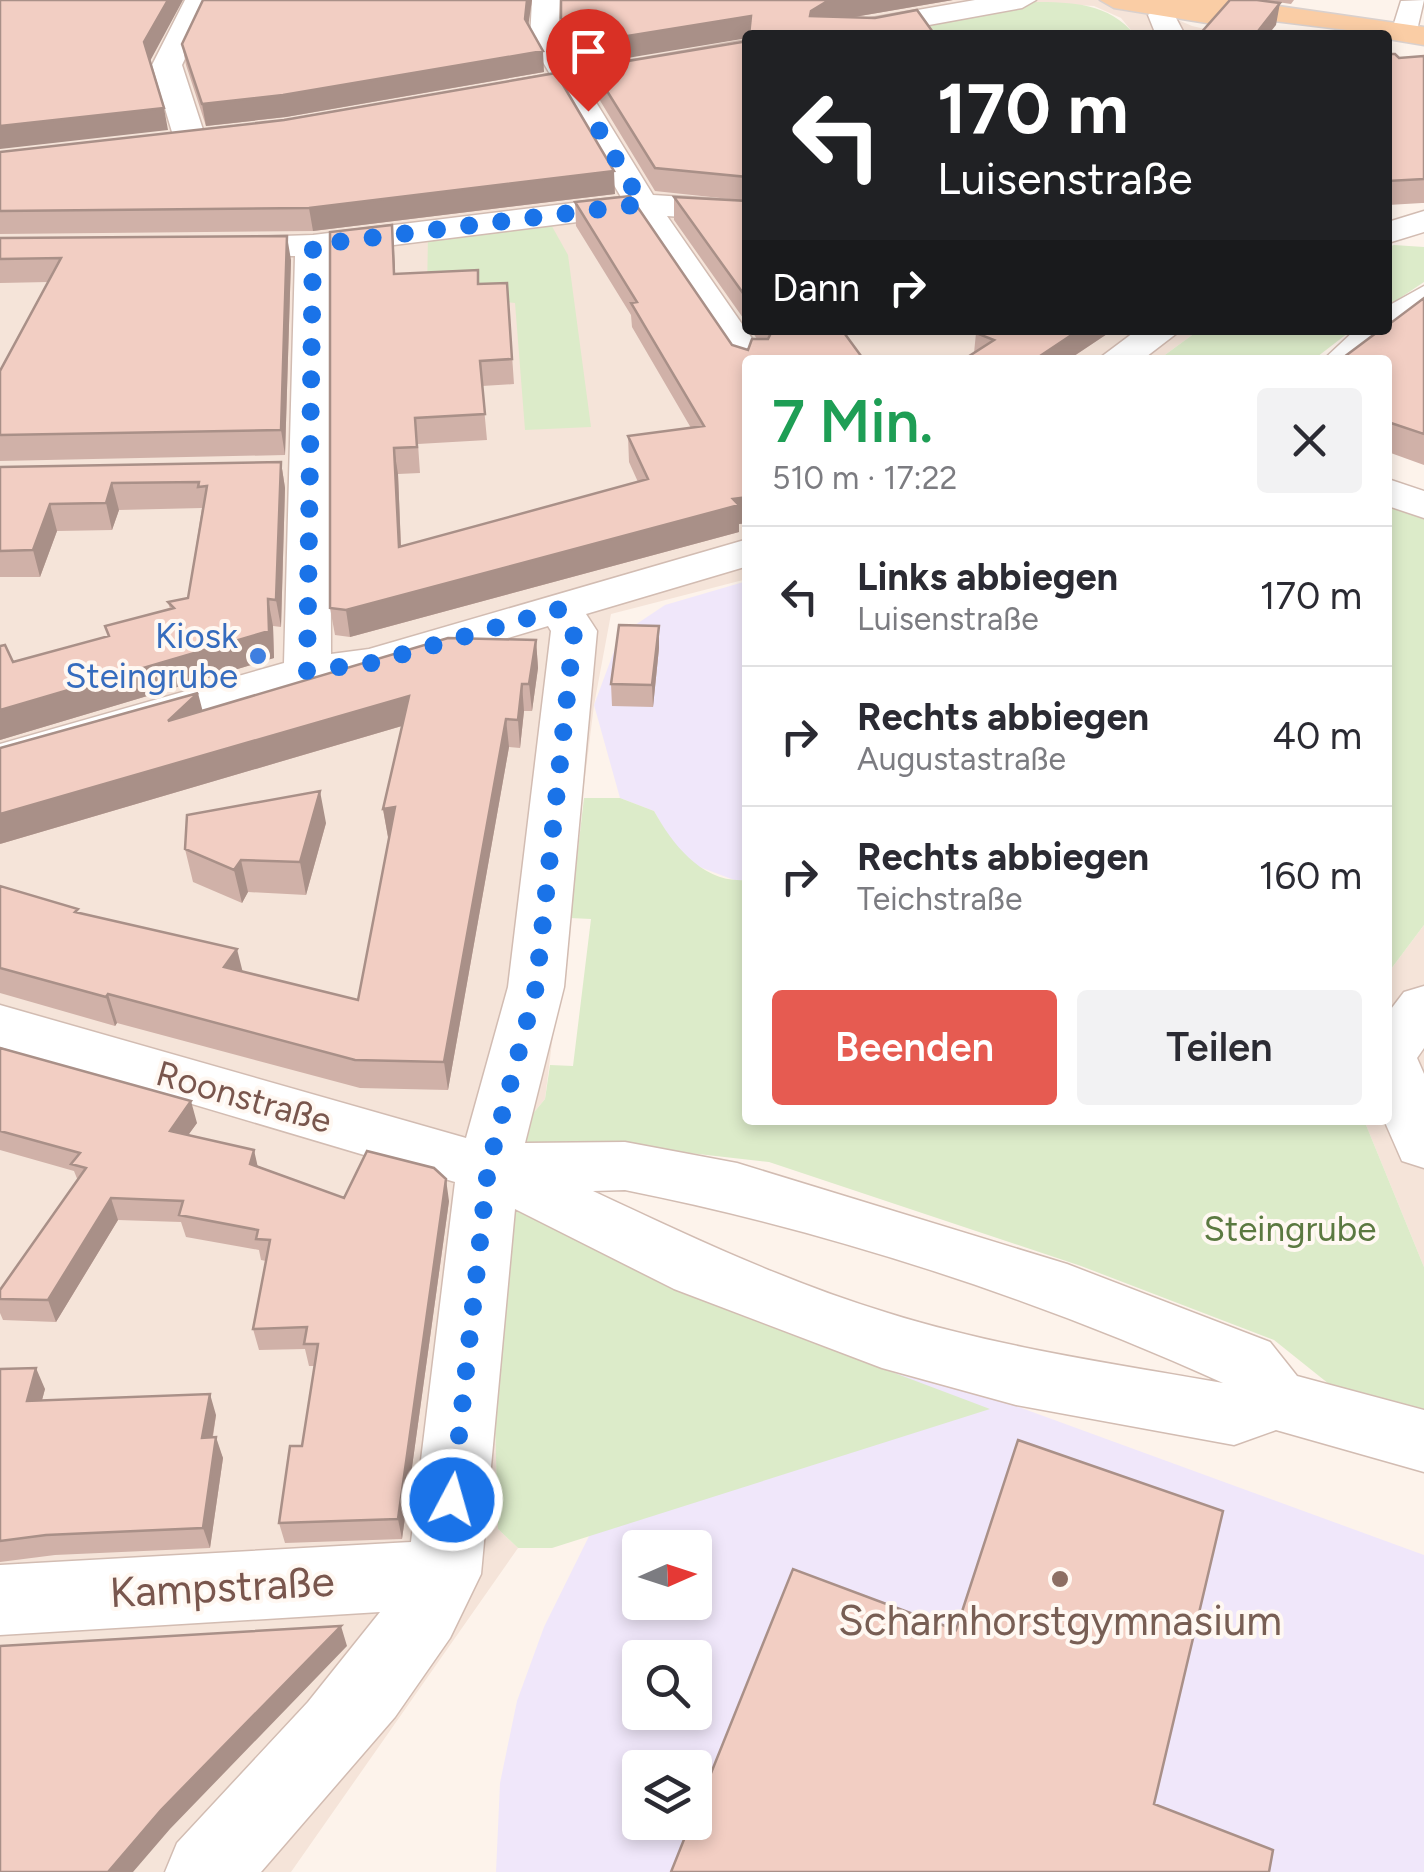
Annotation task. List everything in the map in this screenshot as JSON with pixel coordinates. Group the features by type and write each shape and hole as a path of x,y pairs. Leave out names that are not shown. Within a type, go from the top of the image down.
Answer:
{"main road":[{"path":"1114,0 1335,30"},
{"path":"1176,9 1304,30"}],"street":[{"path":"190,142 167,65 199,0"},
{"path":"546,0 544,40 642,204 745,355"},
{"path":"854,30 1022,0"},
{"path":"1410,40 1411,7 1424,6"},
{"path":"456,100 742,50"},
{"path":"152,146 229,137"},
{"path":"176,246 313,245 642,204 742,211"},
{"path":"307,671 292,471 313,245"},
{"path":"1392,320 1424,297"},
{"path":"1124,355 1154,335"},
{"path":"1348,355 1372,335"},
{"path":"1392,493 1424,505"},
{"path":"0,760 307,671 372,663 742,554"},
{"path":"206,1872 385,1667 418,1621 444,1574 488,1168 536,987 574,632 560,609"},
{"path":"1392,1051 1424,1007"},
{"name":"Roonstraße","path":"0,1026 488,1168"},
{"path":"1392,1066 1424,1144"},
{"path":"488,1168 625,1166 737,1188 1044,1283 1246,1362 1275,1400"},
{"path":"488,1168 697,1270 882,1340 1016,1376 1234,1415 1275,1400 1424,1441"},
{"name":"Kampstraße","path":"0,1600 444,1574"}],"shaded area":[{"path":"0,0 1132,0 1209,30 1131,30 1121,18 1094,6 1026,2 926,22 933,30 742,30 742,335 1192,335 1165,355 742,355 742,580 611,614 594,705 545,1099 488,1168 498,1529 518,1548 291,1872 0,1872"},
{"path":"742,582 742,880 697,866 672,843 654,811 620,798 594,705 620,635 665,605"},
{"path":"1424,925 1424,1267 1366,1125 1392,1125 1392,968"},
{"name":"Scharnhorstgymnasium","path":"709,1294 1424,1555 1424,1872 496,1872 500,1783 517,1701 544,1627"}],"green space":[{"path":"1026,2 1072,3 1112,16 1130,30 933,30 925,21"},
{"path":"549,221 568,255 591,427 525,430 515,303 427,293 428,235"},
{"path":"1392,246 1424,247 1424,282 1392,303"},
{"path":"1192,335 1346,335 1320,355 1165,355"},
{"path":"1392,505 1424,517 1424,925 1392,968"},
{"name":"Steingrube","path":"584,798 620,798 654,811 691,860 717,876 742,880 742,1125 1366,1125 1424,1267 1424,1409 1329,1384 1274,1340 1081,1266 769,1162 584,1141 489,1169 677,1291 990,1409 552,1548 518,1548 498,1529 488,1168 545,1099 550,1065 573,1066 591,919 570,918"}],"building":[{"path":"0,0 168,0 144,42 164,108 0,126"},
{"path":"203,0 527,0 525,19 543,51 283,95 202,104 182,44"},
{"path":"561,0 835,0 811,11 810,16 875,18 917,10 931,30 750,30 751,16 578,44 561,18"},
{"path":"1230,0 1280,3 1259,30 1203,30"},
{"path":"742,42 742,176 655,168 592,67"},
{"path":"1392,54 1399,58 1424,56 1424,179 1392,181"},
{"path":"556,73 614,171 309,208 0,211 0,152 284,120"},
{"path":"630,196 732,345 748,350 752,339 768,339 770,335 846,335 860,355 742,355 742,498 733,499 739,505 346,610 330,608 330,232 392,225 394,274 478,270 478,284 507,283 512,359 480,361 485,414 415,418 417,447 394,448 399,547 648,479 628,436 704,426 631,303 637,302 575,202"},
{"path":"674,197 742,201 742,292"},
{"path":"287,236 281,430 0,435 0,371 61,258 0,259 0,238"},
{"path":"1424,298 1424,434 1392,423 1392,355 1347,355 1373,335 1392,335 1392,322"},
{"path":"981,335 1072,335 1042,355 971,355 994,340"},
{"path":"281,462 276,600 268,599 269,631 0,710 0,646 5,645 13,662 109,636 105,626 174,608 168,602 188,598 207,486 198,487 199,482 112,483 106,503 50,504 33,550 0,551 0,467"},
{"path":"619,625 659,626 652,685 611,684"},
{"path":"448,638 536,640 529,684 522,684 518,720 506,719 444,1062 355,1060 0,968 0,886 78,909 75,912 237,949 224,967 358,1000 395,807 383,809 409,696 0,814 0,748 198,693 168,721"},
{"path":"320,791 300,862 241,860 234,870 185,849 187,815"},
{"path":"0,1048 191,1101 170,1131 254,1150 250,1164 344,1198 367,1151 434,1168 446,1179 398,1519 279,1523 290,1446 302,1446 318,1344 304,1344 307,1327 253,1329 270,1240 256,1239 258,1230 179,1215 183,1201 111,1198 48,1300 0,1299 0,1290 86,1168 71,1164 80,1153 0,1131"},
{"path":"36,1368 27,1401 210,1394 202,1438 216,1437 203,1528 46,1535 0,1541 0,1369"},
{"name":"Scharnhorstgymnasium","path":"1018,1440 1223,1511 1154,1804 1273,1850 1269,1872 671,1872 684,1840 712,1840 712,1771 793,1569 956,1630"},
{"path":"341,1626 161,1810 108,1872 0,1872 0,1646"}],"place":[{"name":"Kiosk Steingrube","path":"258,656"},
{"name":"Scharnhorstgymnasium","path":"1060,1579"}],"route":[{"path":"452,1500 488,1168 536,987 574,632 560,609 372,663 307,671 315,370 313,245 642,204 588,111"}]}
